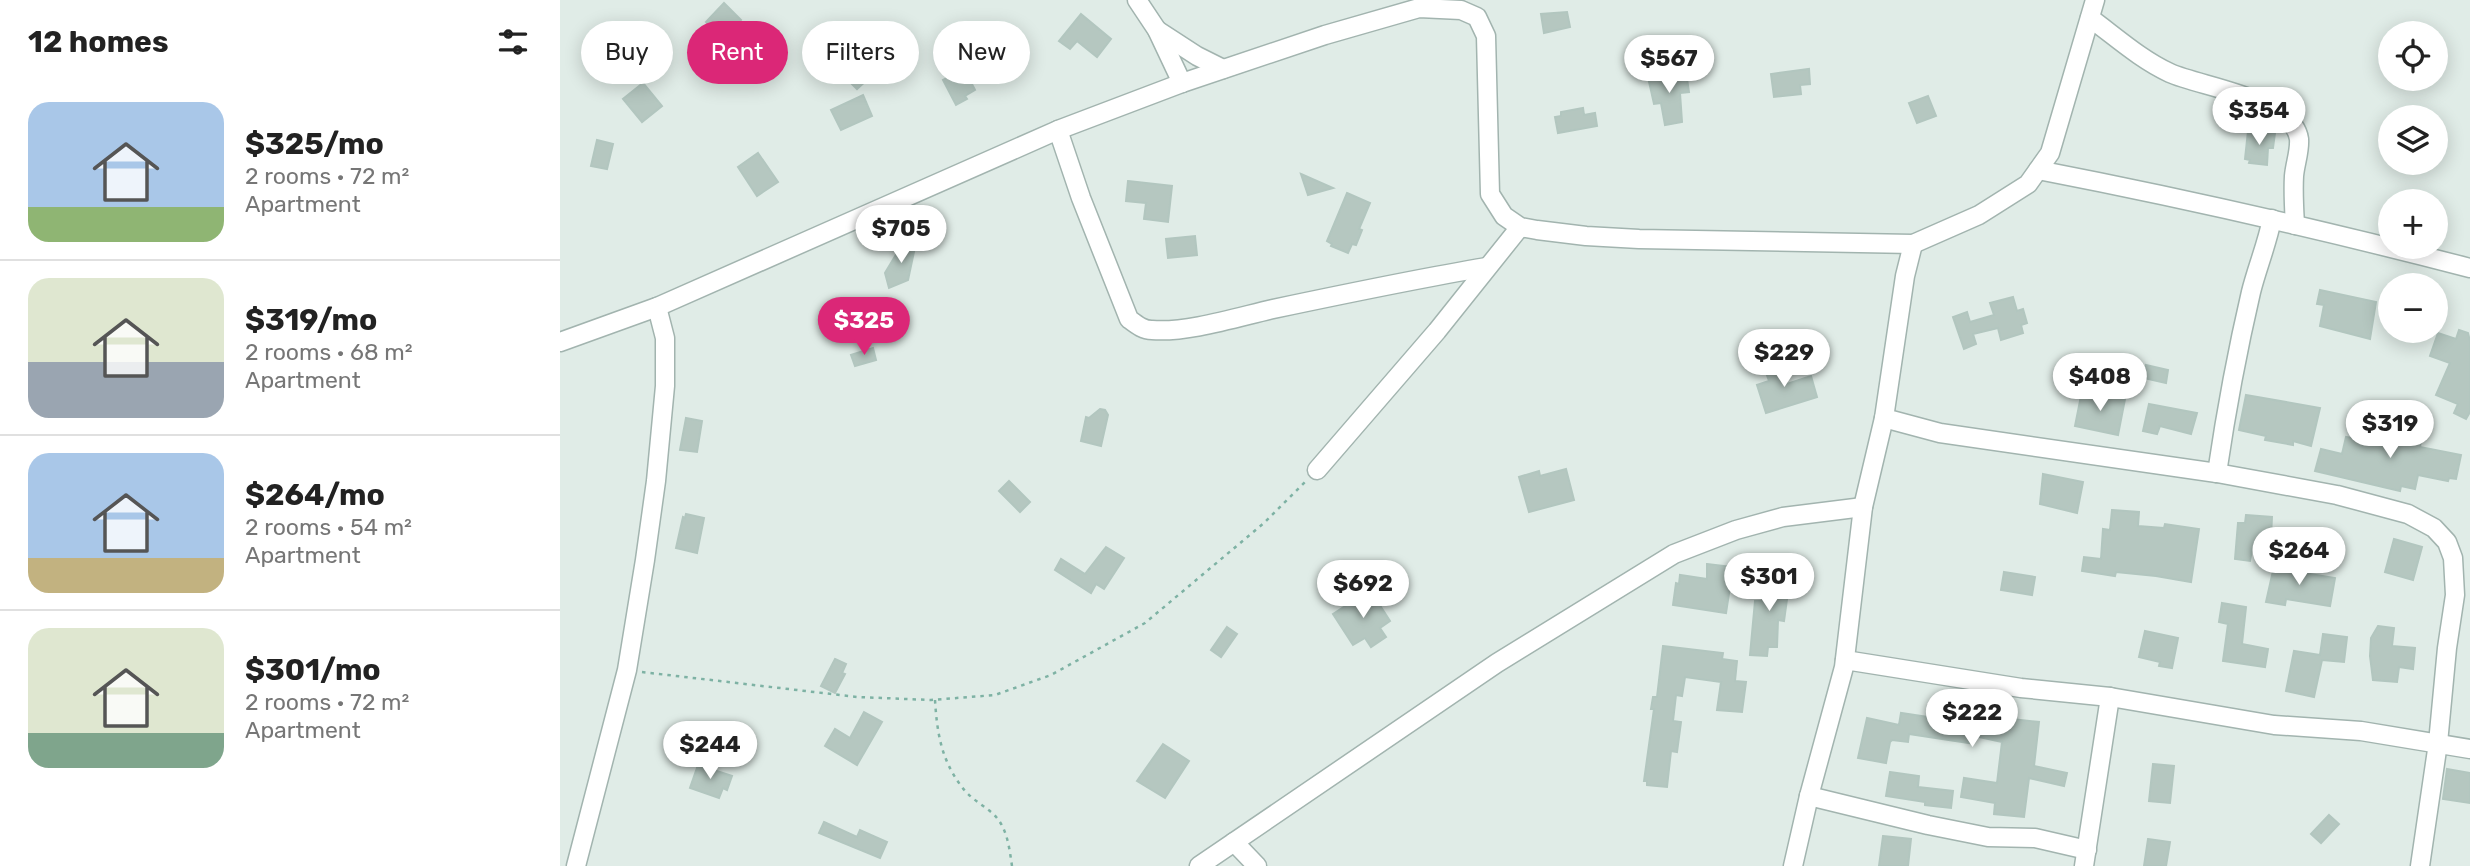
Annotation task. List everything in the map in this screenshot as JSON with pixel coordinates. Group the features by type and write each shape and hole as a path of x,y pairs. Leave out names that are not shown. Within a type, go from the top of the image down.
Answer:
{"street":[{"path":"1137,0 1157,30 1182,83"},
{"path":"560,342 657,307 1058,130 1223,69 1325,35 1419,8 1479,9 1486,36 1490,194 1504,216 1520,227 1586,236 1639,239 1913,244 1979,215 2028,184 2050,153 2095,0"},
{"path":"2090,18 2144,59 2162,69 2238,94 2270,107 2290,120 2299,138 2293,197 2295,225"},
{"path":"1157,30 1223,69"},
{"path":"1058,130 1129,318 1149,330 1163,331 1205,324 1396,282 1487,267"},
{"path":"2038,170 2272,219 2470,268"},
{"path":"2217,473 2239,348 2272,219"},
{"path":"1317,470 1384,394 1520,227"},
{"path":"1793,866 1845,660 1863,507 1884,418 1905,276 1913,244"},
{"path":"576,866 627,670 656,481 665,386 665,338 657,307"},
{"path":"1884,418 1940,433 2217,473 2337,495 2408,514 2434,528 2447,542 2453,558 2455,595 2420,866"},
{"path":"1199,866 1497,663 1674,554 1736,530 1783,517 1863,507"},
{"path":"1845,660 2021,688 2110,697 2274,725 2361,731 2470,749"},
{"path":"1809,796 1987,837 2035,838 2086,858 2110,697"},
{"path":"1234,842 1256,866"}],"path":[{"path":"627,670 857,697 935,700 995,695 1051,675 1145,623 1264,523 1317,470"},
{"path":"935,700 937,733 944,758 962,788 993,813 1003,826 1012,866"}],"building":[{"path":"724,3 741,20 740,21 707,21"},
{"path":"1567,12 1570,27 1544,33 1541,14"},
{"path":"1081,14 1111,39 1097,57 1077,41 1070,49 1059,41"},
{"path":"1809,69 1810,84 1800,85 1801,94 1774,97 1771,74"},
{"path":"1686,72 1689,92 1680,93 1682,122 1665,125 1661,103 1654,104 1648,77"},
{"path":"644,84 662,106 642,122 623,99"},
{"path":"945,84 972,84 975,90 965,96 967,99 956,105"},
{"path":"863,95 872,116 841,130 831,110"},
{"path":"1928,96 1936,116 1917,123 1909,103"},
{"path":"1583,108 1584,115 1595,113 1597,126 1558,133 1555,117 1561,116 1561,112"},
{"path":"2248,131 2275,133 2273,148 2268,148 2267,165 2249,163 2250,160 2245,159"},
{"path":"597,140 613,144 607,169 591,166"},
{"path":"758,153 778,182 757,196 738,167"},
{"path":"1301,174 1333,188 1308,195"},
{"path":"1128,181 1172,186 1168,222 1144,219 1146,203 1126,201"},
{"path":"1347,193 1370,203 1359,229 1362,230 1356,245 1352,244 1348,253 1331,246 1327,241"},
{"path":"1195,236 1197,255 1168,258 1166,239"},
{"path":"908,241 915,247 908,280 889,288 885,273 903,243"},
{"path":"2320,290 2376,302 2370,339 2320,326 2324,305 2317,304"},
{"path":"2013,297 2017,311 2023,309 2027,323 2021,325 2023,333 2001,340 1998,328 1973,334 1976,344 1964,349 1953,317 1967,312 1970,322 1994,315 1990,303"},
{"path":"2459,330 2468,333 2470,341 2470,412 2466,419 2454,413 2458,404 2436,395 2450,363 2430,356 2435,343 2448,343 2448,336 2456,339"},
{"path":"873,348 876,360 855,366 851,355"},
{"path":"2116,358 2124,373 2111,380 2102,365"},
{"path":"1780,359 1787,384 1811,376 1817,397 1766,413 1757,385 1769,381 1763,364"},
{"path":"2146,365 2168,370 2166,383 2144,378"},
{"path":"2082,391 2125,399 2118,435 2075,426"},
{"path":"2246,395 2320,408 2311,446 2293,441 2293,445 2265,440 2266,436 2239,430"},
{"path":"2149,404 2197,413 2191,434 2160,426 2157,434 2143,431"},
{"path":"1100,409 1105,410 1108,415 1101,446 1081,441 1086,417 1089,418"},
{"path":"686,418 702,421 697,452 680,450"},
{"path":"2396,423 2423,427 2420,447 2461,455 2456,479 2449,478 2448,481 2418,475 2415,489 2401,486 2400,491 2315,471 2321,449 2342,454 2346,437 2357,439 2357,435 2393,442"},
{"path":"1566,469 1574,500 1529,512 1519,477 1539,471 1540,476"},
{"path":"2043,474 2083,482 2077,513 2040,504"},
{"path":"1009,481 1030,502 1020,512 999,491"},
{"path":"2112,510 2139,512 2138,526 2164,528 2165,524 2199,529 2191,582 2156,576 2116,572 2115,576 2082,571 2084,557 2101,559 2103,529 2110,530"},
{"path":"686,514 704,518 697,553 676,548"},
{"path":"2246,515 2272,517 2271,537 2275,537 2273,551 2252,549 2250,561 2235,559 2238,523 2245,523"},
{"path":"2394,539 2422,547 2413,580 2385,572"},
{"path":"1106,547 1124,558 1104,589 1096,584 1091,593 1055,570 1061,559 1085,574"},
{"path":"2275,562 2293,566 2292,571 2335,578 2330,606 2286,599 2285,605 2266,602"},
{"path":"1707,564 1733,567 1726,613 1673,605 1680,575 1707,579"},
{"path":"1767,569 1787,572 1784,592 1788,592 1784,621 1778,620 1777,647 1768,647 1767,656 1750,655 1755,601 1762,601"},
{"path":"2004,572 2035,577 2032,595 2001,590"},
{"path":"1370,590 1390,621 1380,628 1386,637 1371,647 1365,638 1353,645 1333,614"},
{"path":"2222,603 2246,607 2242,644 2268,649 2265,667 2223,661 2228,624 2219,622"},
{"path":"2378,626 2394,628 2392,646 2415,648 2413,669 2399,667 2397,682 2373,680 2371,638"},
{"path":"1227,627 1237,634 1221,657 1211,650"},
{"path":"2145,631 2178,638 2172,668 2159,666 2160,662 2139,657"},
{"path":"2323,634 2347,637 2344,662 2322,660 2314,697 2286,691 2294,651 2320,655"},
{"path":"1663,646 1723,653 1722,659 1737,661 1735,681 1746,682 1742,712 1717,710 1721,682 1685,677 1682,696 1676,695 1673,721 1681,722 1677,752 1671,751 1667,787 1647,785 1647,781 1644,781 1654,709 1651,709 1653,697 1657,697"},
{"path":"835,659 846,664 842,673 845,674 835,693 821,686"},
{"path":"1931,700 1975,706 2004,714 2003,718 2039,722 2034,766 2067,773 2064,786 2029,778 2024,817 1994,814 1995,803 1961,797 1964,778 1997,783 2002,742 1970,735 1969,743 1909,734 1908,742 1890,742 1886,763 1858,758 1867,718 1899,725 1901,713 1928,717"},
{"path":"864,712 882,722 857,765 825,746 835,729 850,738"},
{"path":"1163,744 1189,761 1165,798 1137,781"},
{"path":"2153,764 2174,766 2170,803 2149,801"},
{"path":"698,765 732,776 727,790 723,788 719,798 690,788"},
{"path":"2447,769 2470,773 2470,803 2443,799"},
{"path":"1890,772 1919,776 1918,787 1953,791 1951,808 1886,796"},
{"path":"2329,815 2339,824 2321,843 2311,834"},
{"path":"824,822 857,837 860,830 887,842 880,858 819,833"},
{"path":"1883,836 1911,839 1908,866 1879,866"},
{"path":"2148,839 2170,842 2166,866 2144,866"}]}
